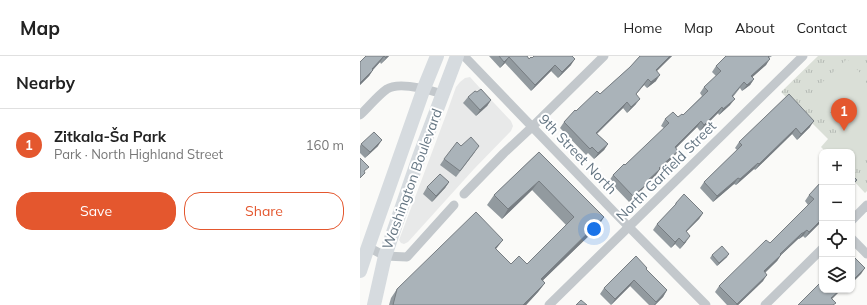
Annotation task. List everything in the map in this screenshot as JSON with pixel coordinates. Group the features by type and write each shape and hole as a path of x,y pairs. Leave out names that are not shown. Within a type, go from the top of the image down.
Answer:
{"main road":[{"name":"Washington Boulevard","path":"360,271 424,88 437,56"},
{"name":"Washington Boulevard","path":"374,305 384,256 457,56"}],"street":[{"name":"9th Street North","path":"464,56 706,305"},
{"path":"464,194 604,56"},
{"name":"North Garfield Street","path":"550,305 803,56"},
{"path":"360,115 388,88 394,86 424,88 443,94"},
{"path":"368,247 384,256 407,257 454,205"},
{"path":"855,217 867,205"},
{"path":"855,242 867,254"},
{"path":"765,305 819,252"}],"shaded area":[{"path":"470,77 511,121 513,126 511,131 474,169 408,242 404,244 401,243 399,240 456,87 465,78"}],"green space":[{"path":"818,56 867,56 867,191 865,193 855,182 855,149 823,149 821,147 828,139 781,92"},
{"path":"847,59 867,80 863,85 865,87 863,94 854,105 847,109 839,112 825,111 819,107 815,100 813,91"},
{"path":"867,94 867,160 858,161 855,160 855,149 840,149 838,147 836,141 836,126 841,118 859,107"}],"building":[{"path":"366,56 384,56 360,83 360,62"},
{"path":"499,56 527,56 529,59 534,56 572,56 575,59 562,72 555,65 535,85 509,57 504,62"},
{"path":"640,56 670,56 656,70 660,75 651,82 648,79 636,94 640,99 631,107 627,102 596,133 608,144 598,153 592,147 590,149 564,122 575,110 576,111 597,91 600,94"},
{"path":"726,56 769,56 768,57 770,59 751,76 754,79 747,85 744,82 732,96 735,99 723,109 722,107 704,125 701,121 675,147 678,151 644,184 646,185 633,196 613,175 669,123 665,119 673,112 678,117 682,114 683,115 708,91 704,87 721,71 716,66"},
{"path":"481,89 491,100 480,110 468,97 475,91 477,92"},
{"path":"789,94 814,121 801,134 796,128 759,164 758,163 740,179 738,178 717,196 704,182 742,145 739,142"},
{"path":"374,132 382,140 370,152 361,144"},
{"path":"471,137 479,146 460,171 444,159 457,142 461,146"},
{"path":"539,152 604,217 541,279 545,283 523,305 393,305 397,289 476,212 503,240 495,248 511,264 519,256 527,264 574,217 539,181 508,209 494,195"},
{"path":"360,158 369,167 364,171 365,173 360,178"},
{"path":"440,174 449,182 436,196 427,187"},
{"path":"819,184 819,222 809,232 807,230 802,233 780,254 781,255 764,271 767,275 737,304 719,286 766,240 770,243 814,199 809,195"},
{"path":"684,194 703,213 686,231 690,236 684,243 679,238 675,242 657,224"},
{"path":"722,246 729,254 719,263 712,255"},
{"path":"636,256 647,268 646,269 667,290 656,302 634,280 615,299 604,288"},
{"path":"855,258 865,268 855,278"},
{"path":"819,284 819,293 837,293 831,298 836,303 833,305 798,305"},
{"path":"581,300 587,305 576,305"}],"place":[{"name":"Zitkala-Ša Park","path":"844,131"}]}
